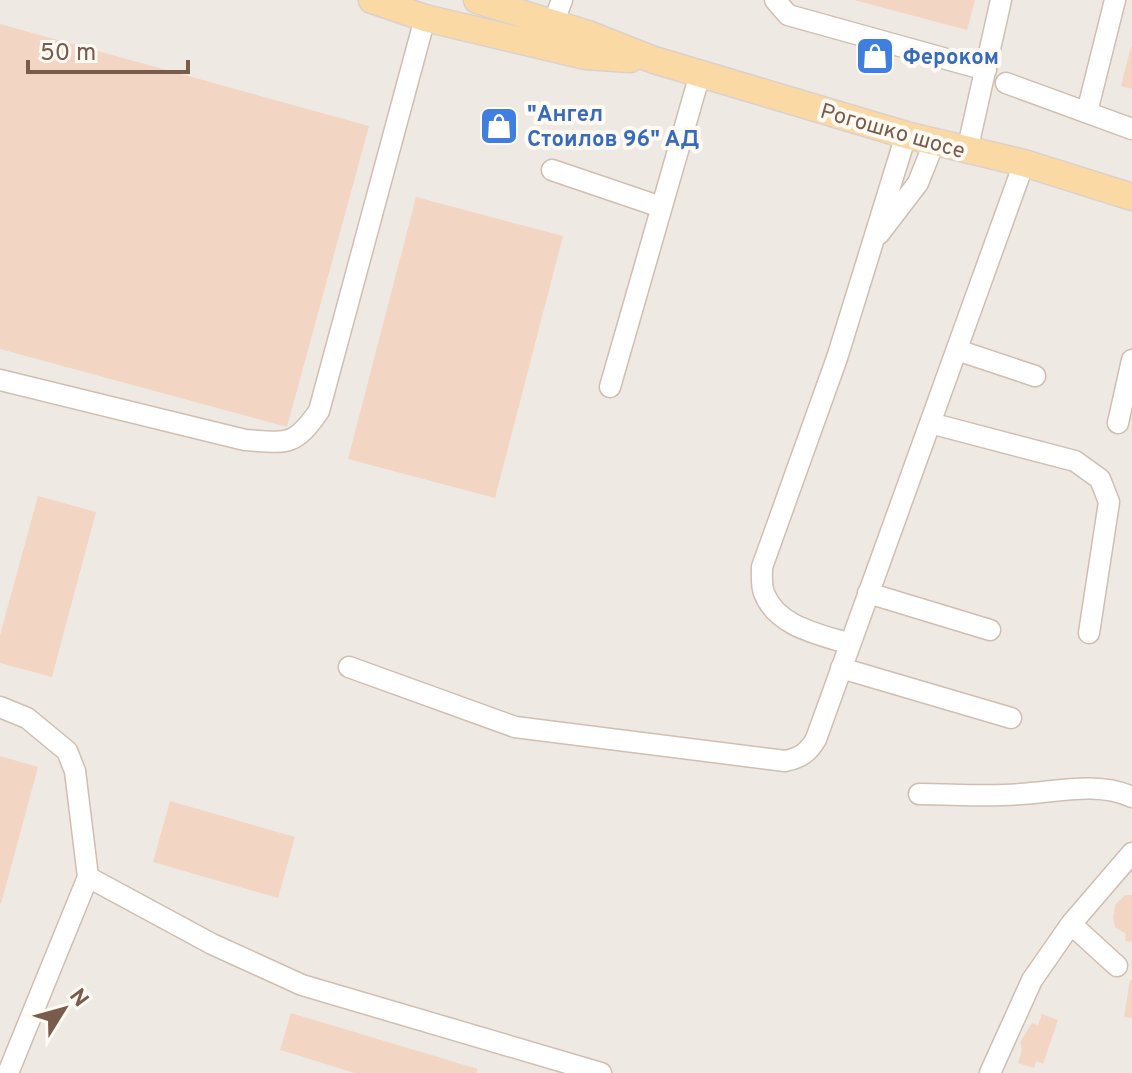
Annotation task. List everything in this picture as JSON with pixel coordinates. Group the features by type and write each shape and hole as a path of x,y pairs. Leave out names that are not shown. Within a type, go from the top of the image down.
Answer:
{"main road":[{"name":"Рогошко шосе","path":"372,0 425,18 585,56 654,60"},
{"name":"Рогошко шосе","path":"477,0 558,12 588,34 654,60 934,143 1024,163 1132,197"}],"street":[{"path":"775,0 788,15 986,70"},
{"path":"967,151 1001,0"},
{"path":"1087,112 1115,0"},
{"path":"0,380 245,440 281,442 302,435 319,411 425,18"},
{"path":"610,387 700,74"},
{"path":"1006,83 1132,129"},
{"path":"850,644 796,626 773,610 762,591 762,567 837,358 906,135"},
{"path":"873,242 918,183 934,143"},
{"path":"349,667 515,727 785,761 797,759 808,752 816,739 1024,163"},
{"path":"552,170 661,207"},
{"path":"957,350 1035,376"},
{"path":"1118,423 1132,360"},
{"path":"930,423 1075,461 1100,479 1109,502 1089,633"},
{"path":"868,593 990,630"},
{"path":"841,668 1011,718"},
{"path":"0,707 27,718 67,751 75,771 88,877 8,1073"},
{"path":"919,794 1018,795 1078,789 1121,792 1132,797"},
{"path":"990,1073 1032,980 1071,924 1132,853"},
{"path":"88,877 212,944 302,985 601,1073"},
{"path":"1071,924 1117,966"}],"shaded area":[{"path":"0,0 1132,0 1132,1073 0,1073"}],"building":[{"path":"854,0 975,0 967,30"},
{"path":"0,24 369,126 287,427 0,349"},
{"path":"1132,47 1132,89 1121,86"},
{"path":"416,197 563,236 495,498 348,459"},
{"path":"38,496 96,512 52,677 0,663 0,635"},
{"path":"0,756 38,767 1,904 0,903"},
{"path":"170,801 295,837 278,898 153,862"},
{"path":"1125,895 1132,895 1132,942 1125,941 1126,934 1115,927 1113,917 1115,905"},
{"path":"1132,980 1132,1018 1124,1017"},
{"path":"291,1013 478,1069 476,1073 355,1073 280,1050"},
{"path":"1042,1014 1058,1020 1043,1064 1036,1061 1034,1068 1018,1063 1022,1049 1020,1042 1032,1023 1038,1025"}],"place":[{"name":"Фероком","path":"875,56"},
{"name":"\"Ангел Стоилов 96\" АД","path":"499,126"}]}
